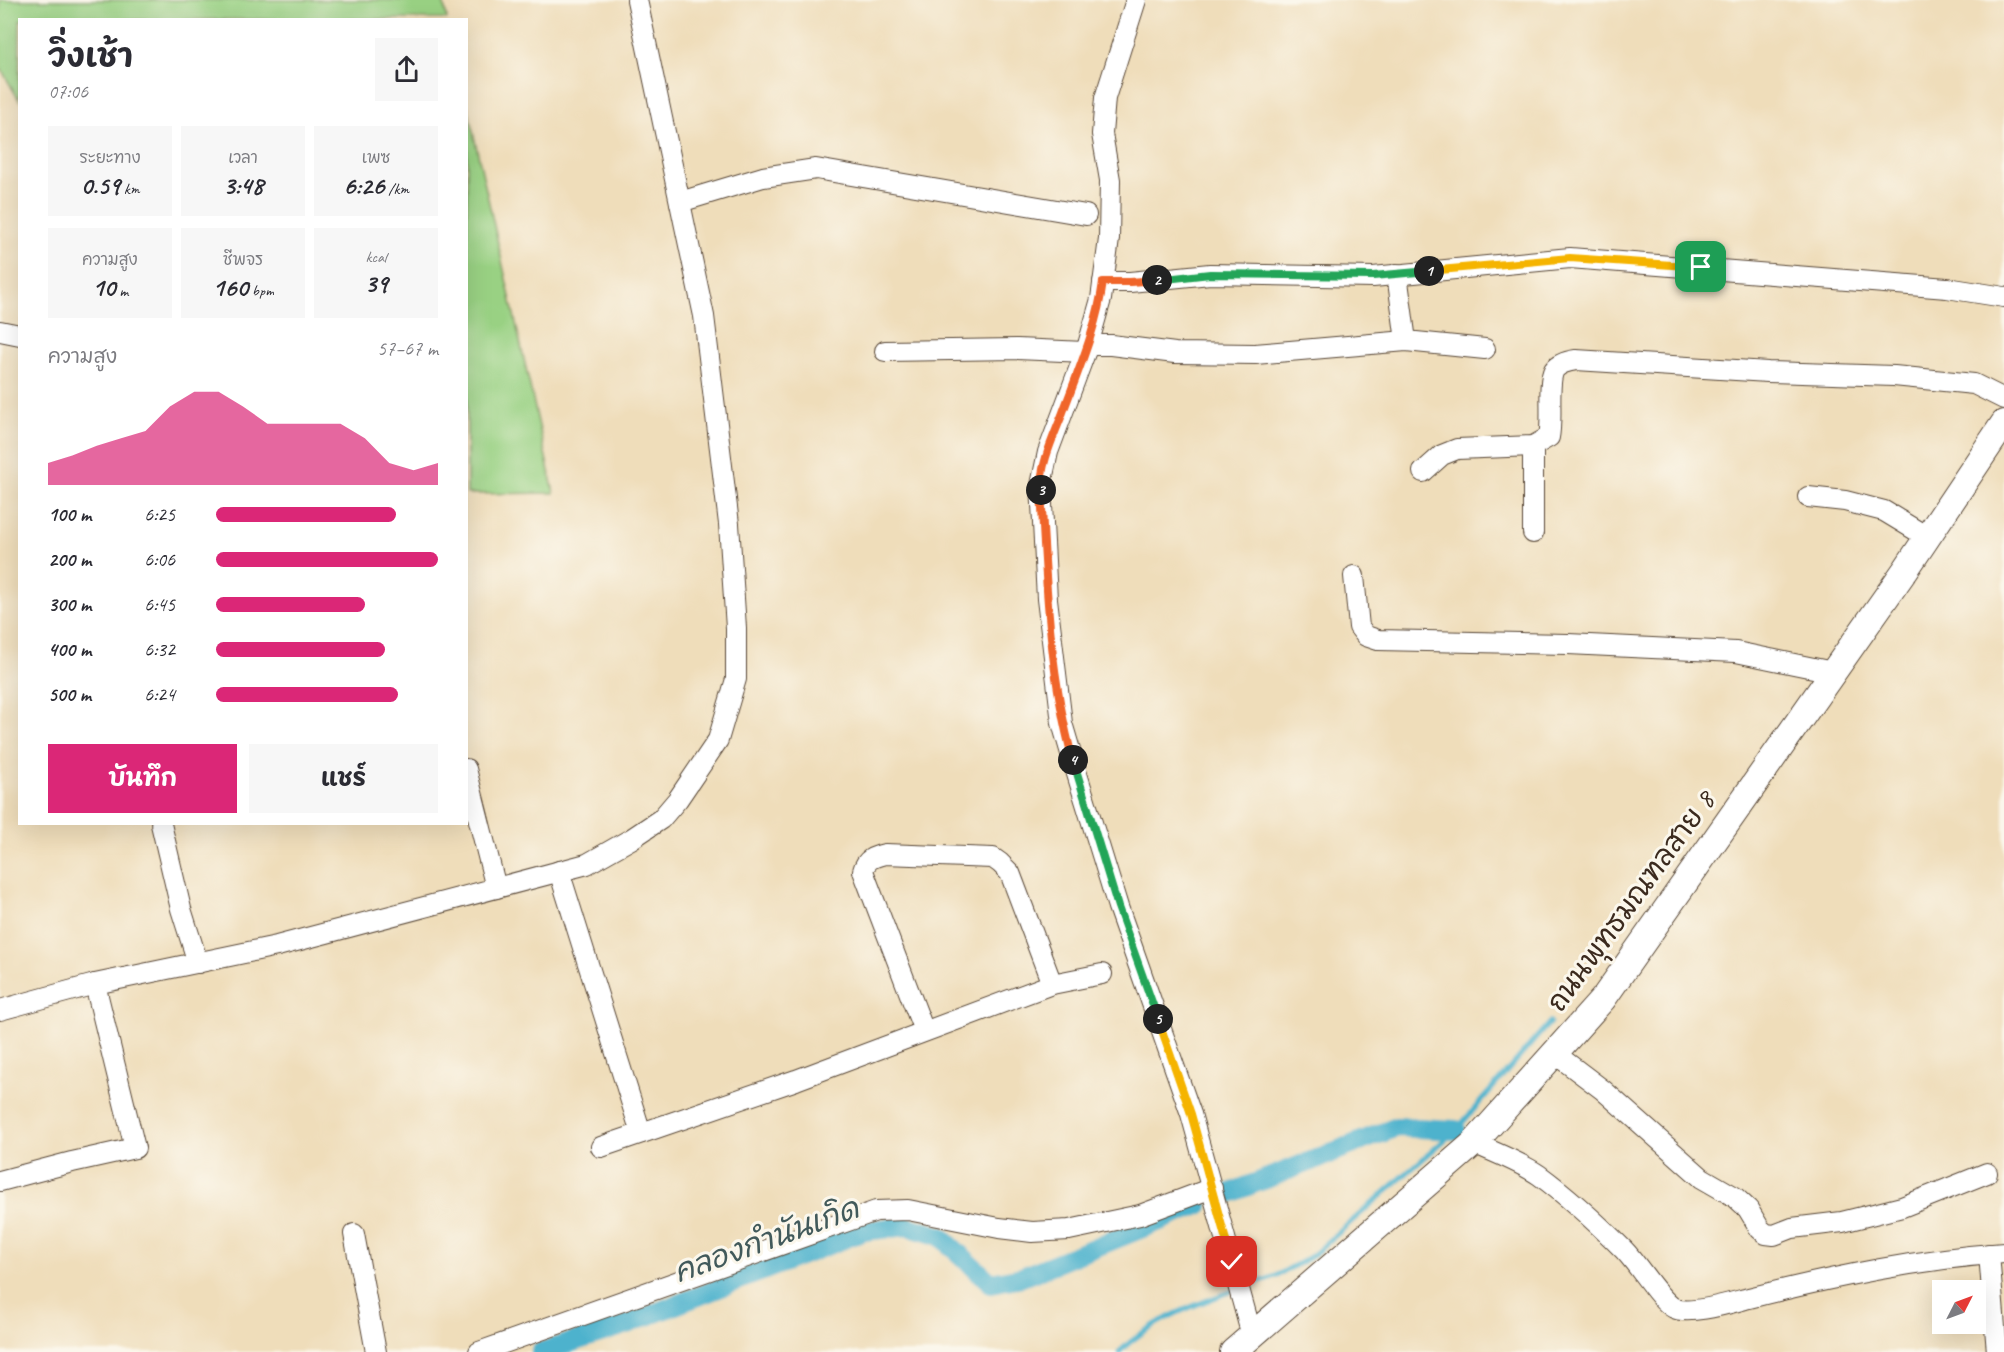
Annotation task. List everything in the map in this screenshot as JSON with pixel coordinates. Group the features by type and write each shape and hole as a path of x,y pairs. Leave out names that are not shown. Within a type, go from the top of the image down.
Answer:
{"street":[{"path":"0,1010 95,984 277,946 587,864 661,819 678,799 718,740 735,679 736,628 729,524 704,316 637,0"},
{"path":"1136,0 1105,98 1102,134 1110,180 1109,238 1101,299 1086,349 1048,452 1041,485 1047,598 1062,723 1115,896 1191,1114 1252,1336"},
{"path":"680,202 763,177 816,169 1086,215"},
{"path":"1103,282 1130,282 1210,274 1373,276 1570,258 1947,288 2004,297"},
{"path":"1397,274 1406,341"},
{"path":"0,332 18,335"},
{"path":"885,351 1086,349 1111,345 1175,353 1255,354 1406,341 1485,349"},
{"path":"1423,472 1442,455 1457,449 1533,446 1549,437 1552,426 1551,383 1554,369 1563,363 1576,360 1768,372 1894,376 1974,384 2004,399"},
{"name":"ถนนพุทธมณฑลสาย 8","path":"1233,1352 1474,1143 1603,999 1928,537 2004,423"},
{"path":"1533,446 1533,533"},
{"path":"1808,497 1845,501 1884,511 1928,537"},
{"path":"1354,576 1359,627 1366,636 1378,640 1568,644 1736,652 1833,672"},
{"path":"468,778 496,888"},
{"path":"161,825 181,909 198,963"},
{"path":"924,1031 863,871 865,863 871,858 885,854 993,858 1010,873 1052,984"},
{"path":"559,871 641,1133"},
{"path":"601,1147 796,1080 1052,984 1102,974"},
{"path":"0,1181 135,1148 95,984"},
{"path":"1554,1053 1603,1090 1702,1178 1735,1197 1748,1209 1760,1229 1766,1234 1774,1235 1792,1228 1842,1222 1902,1207 1987,1173"},
{"path":"1474,1143 1538,1174 1624,1250 1641,1268 1667,1304 1677,1310 1688,1311 1721,1305 1812,1282 1916,1263 1997,1253 1998,1352"},
{"path":"479,1352 876,1211 908,1210 999,1228 1032,1232 1069,1230 1140,1215 1212,1188"},
{"path":"354,1234 376,1352"}],"green space":[{"path":"0,0 443,0 447,18 18,18 18,98 0,67"},
{"path":"468,109 554,493 468,494"}],"waterway":[{"path":"1244,1287 1276,1276 1312,1256 1456,1130 1550,1022"},
{"name":"คลองกำนันเกิด","path":"1230,1193 1397,1127 1456,1130"},
{"name":"คลองกำนันเกิด","path":"541,1352 622,1326 864,1231 906,1226 940,1236 991,1283 1022,1277 1199,1205"},
{"path":"1119,1352 1159,1322 1235,1290"}],"route":[{"path":"1232,1262 1191,1114 1118,907 1062,723 1047,598 1041,485 1048,452 1088,345 1101,299 1103,282 1130,282 1210,274 1373,276 1570,258 1701,267"}]}
